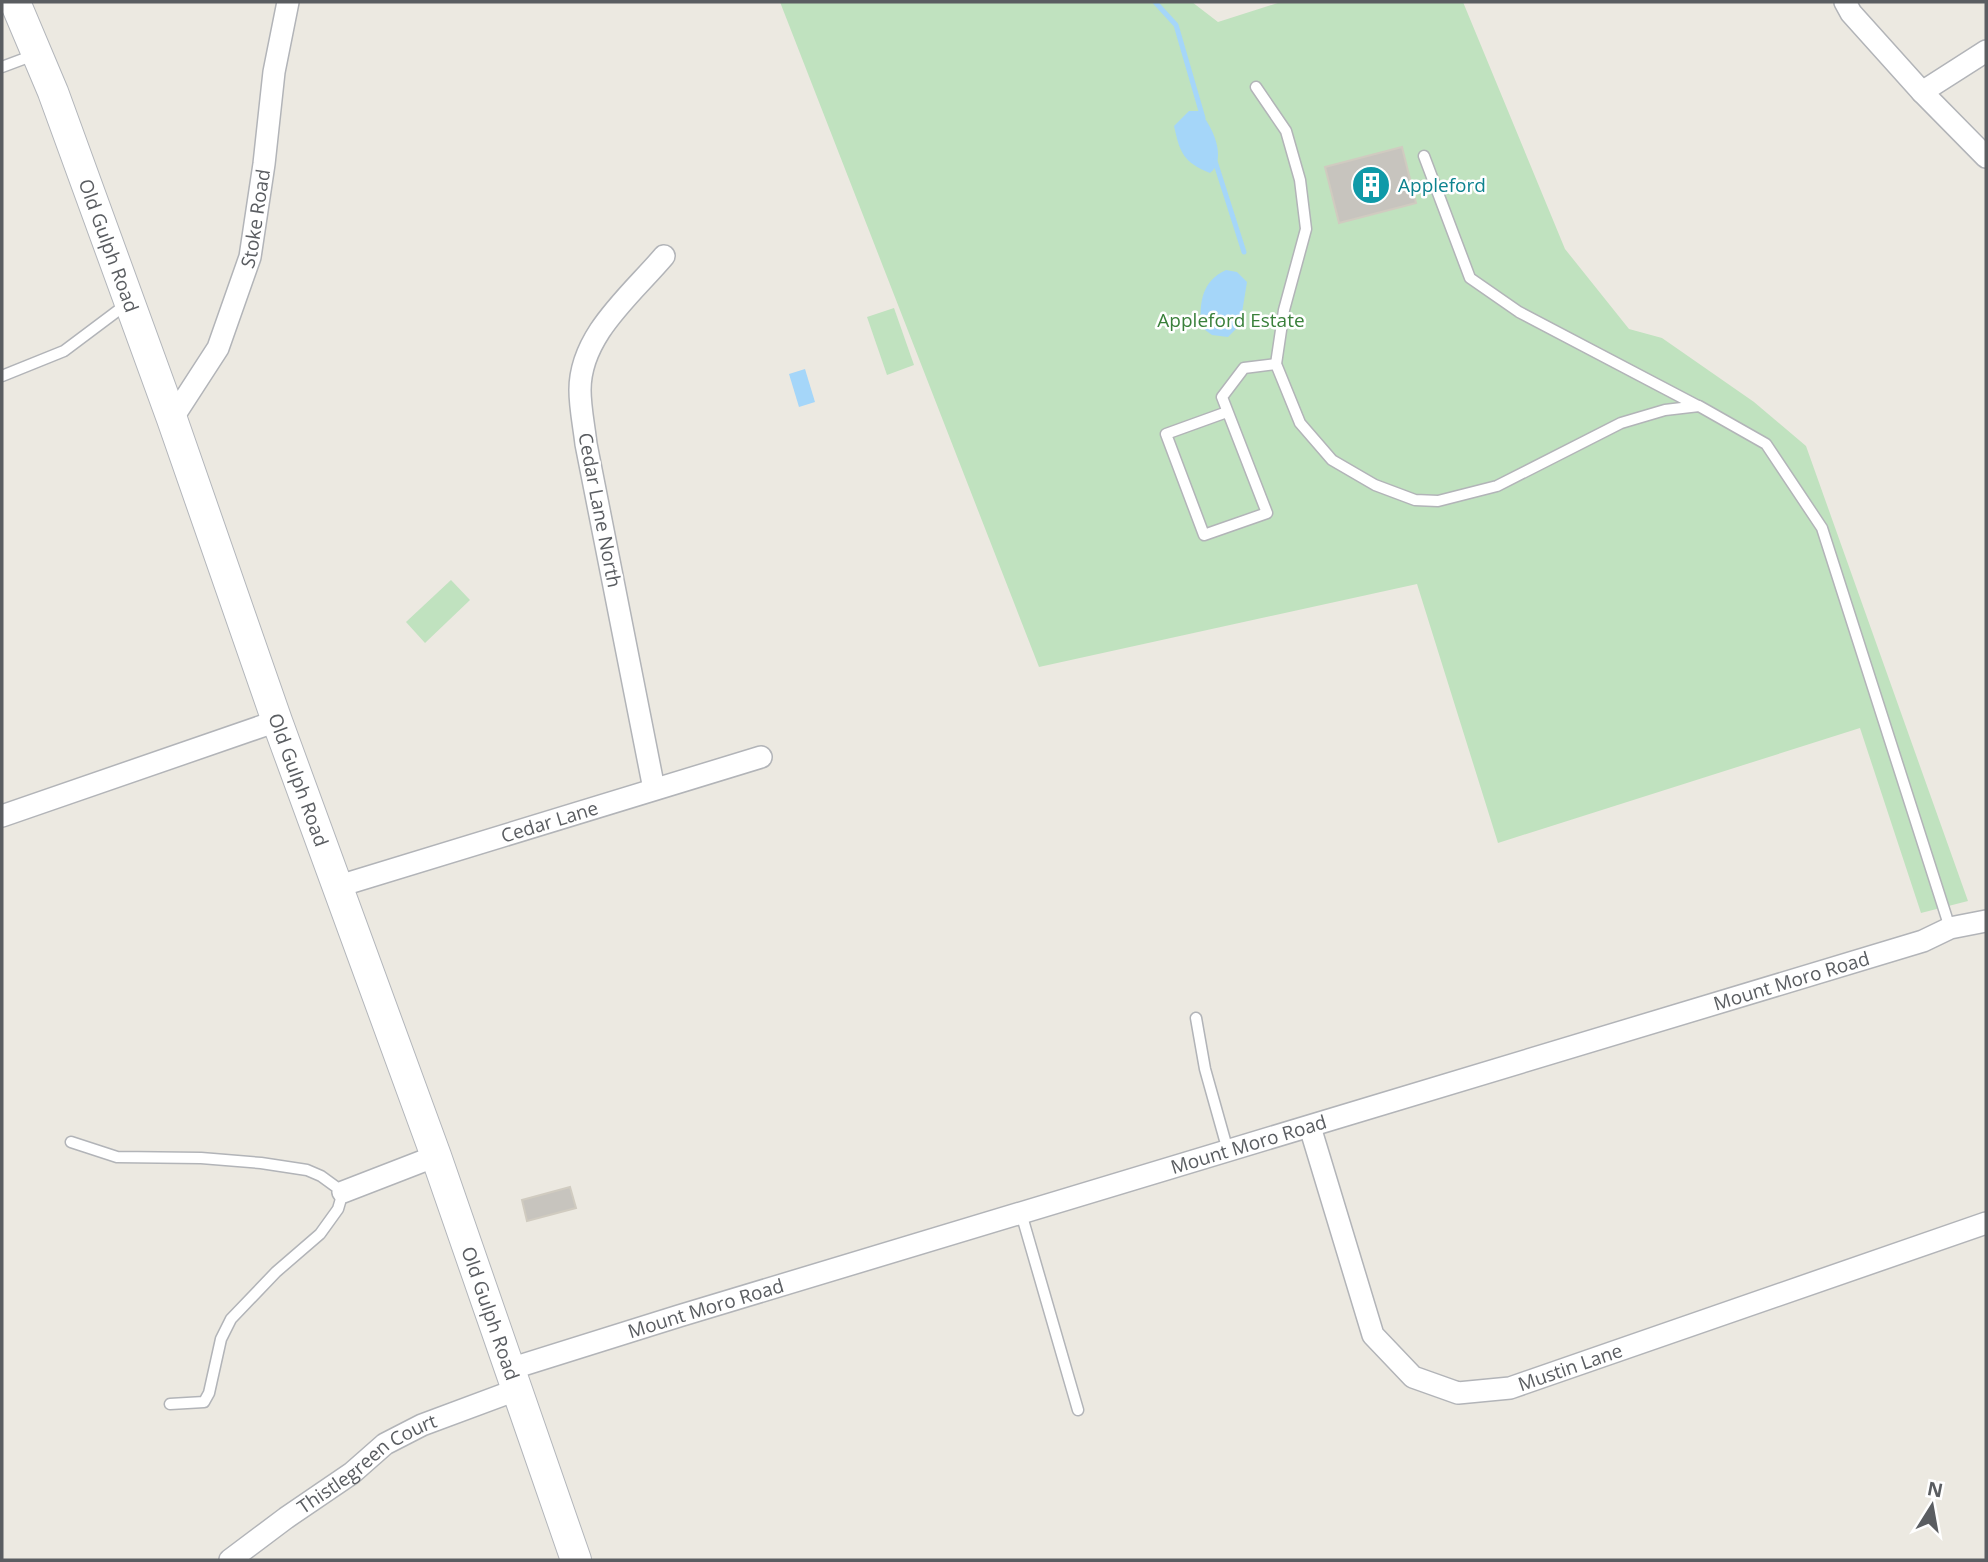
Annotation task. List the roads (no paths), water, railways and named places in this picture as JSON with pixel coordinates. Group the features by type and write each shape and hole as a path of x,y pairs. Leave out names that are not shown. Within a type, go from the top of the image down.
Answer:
{"street":[{"name":"Old Gulph Road","path":"15,2 53,92 173,419 277,721 436,1156 576,1560"},
{"name":"Stoke Road","path":"173,419 218,348 250,257 273,82 288,2"},
{"path":"1845,2 1851,13 1922,92 1986,157"},
{"path":"1922,92 1986,51"},
{"name":"Cedar Lane North","path":"654,789 586,444 580,390 583,369 593,343 613,313 664,256"},
{"path":"2,816 277,721"},
{"name":"Cedar Lane","path":"339,886 761,757"},
{"name":"Mount Moro Road","path":"513,1379 1021,1213 1923,942 1950,928 1986,921"},
{"name":"Mustin Lane","path":"1310,1127 1373,1335 1413,1377 1458,1393 1510,1388 1986,1223"},
{"path":"343,1192 436,1156"},
{"name":"Thistlegreen Court","path":"230,1560 352,1473 385,1444 513,1379"}],"lane":[{"path":"2,67 37,54"},
{"path":"1256,87 1286,131 1300,180 1307,229 1284,310 1276,364 1300,423 1332,460 1375,485 1415,500 1438,501 1497,486 1621,423 1665,411 1699,407"},
{"path":"1424,156 1470,278 1519,312 1766,444 1822,528 1950,928"},
{"path":"2,376 64,351 130,301"},
{"path":"1227,412 1166,434 1204,535 1267,513 1222,397 1244,368 1276,364"},
{"path":"1196,1018 1205,1069 1228,1151"},
{"path":"71,1142 117,1157 201,1158 307,1170 321,1176 343,1192 338,1209 320,1234 276,1272 231,1319 221,1339 209,1394 204,1402 170,1404"},
{"path":"1021,1213 1078,1410"}],"water":[{"path":"1189,111 1199,111 1213,133 1218,159 1210,173 1188,160 1178,143 1174,126"},
{"path":"1226,270 1237,272 1247,282 1240,325 1228,337 1212,335 1201,327 1202,301 1207,286"},
{"path":"805,369 815,402 799,407 789,374"}],"waterway":[{"path":"1155,2 1176,25 1203,118"},
{"path":"1215,161 1244,252"}],"place":[{"name":"Appleford","path":"1371,185"}],"park label":[{"name":"Appleford Estate","path":"1231,320"}]}
